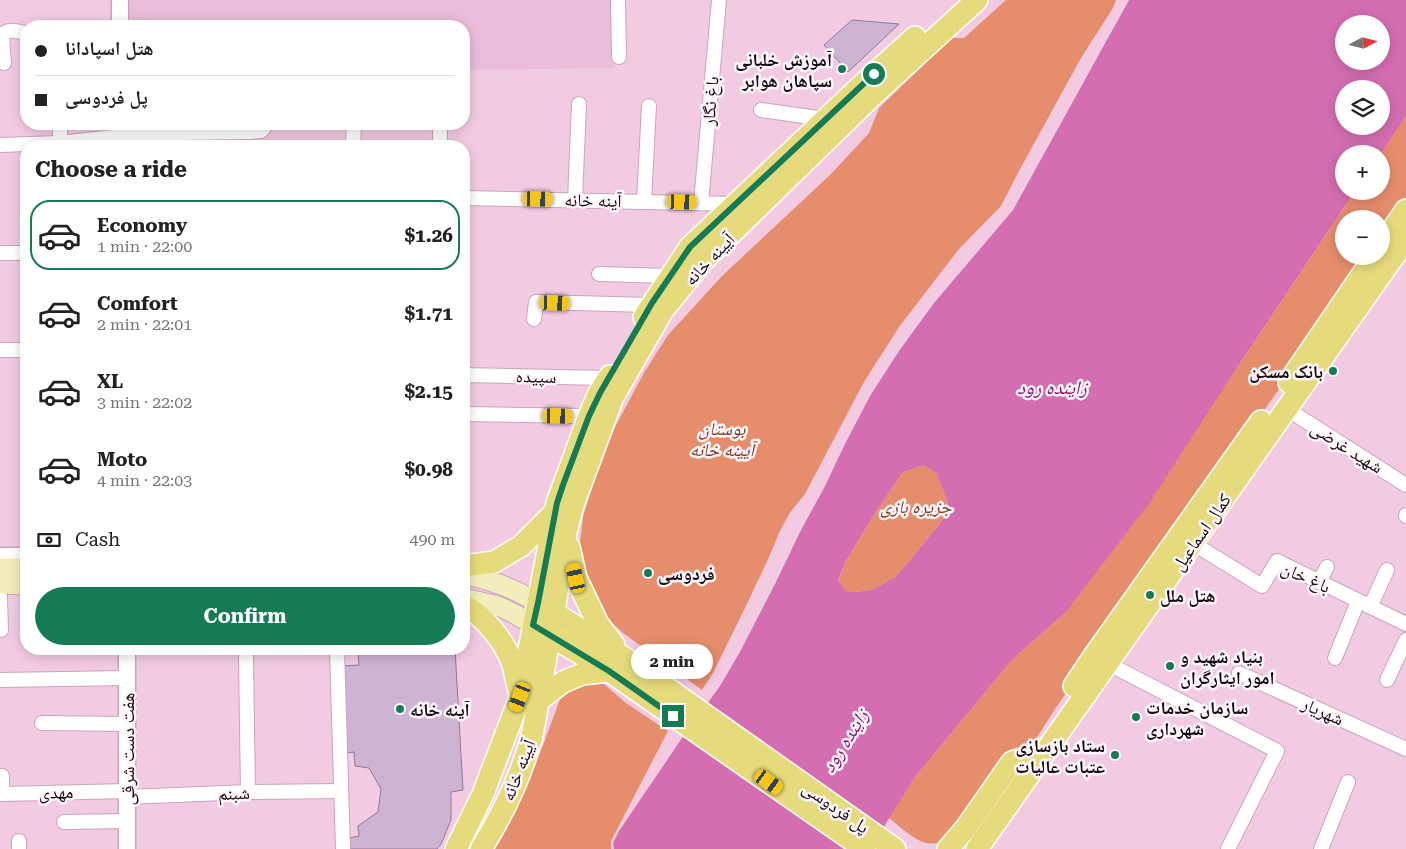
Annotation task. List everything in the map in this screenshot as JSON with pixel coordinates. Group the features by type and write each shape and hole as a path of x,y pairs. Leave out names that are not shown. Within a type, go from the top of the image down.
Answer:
{"main road":[{"name":"آیینه خانه","path":"546,607 557,503 589,416 608,378 650,305 690,247 825,119 957,0"},
{"name":"آیینه خانه","path":"481,849 496,826 527,755 532,736 529,699 541,630 573,505 613,397 663,310 704,260 872,96 977,0"},
{"path":"1390,233 1406,210"},
{"name":"کمال اسماعیل","path":"965,849 1028,757 1101,660 1281,405 1406,239"},
{"name":"کمال اسماعیل","path":"1281,405 1369,265"},
{"path":"470,565 494,562 521,546 555,512"},
{"path":"470,608 497,634 529,699 582,674 616,664 576,578 566,533"},
{"path":"0,568 20,568"},
{"path":"470,576 508,587 546,607"},
{"path":"0,584 20,585"},
{"path":"470,599 498,606 541,630"},
{"name":"پل فردوسی","path":"546,607 616,664 678,707 895,849"},
{"name":"پل فردوسی","path":"541,630 616,664"},
{"name":"کمال اسماعیل","path":"977,849 1101,660"},
{"name":"آیینه خانه","path":"456,849 529,699"},
{"name":"پل فردوسی","path":"678,707 865,849"},
{"path":"948,849 966,828 1012,762 1028,757"},
{"path":"478,804 483,802 492,804 501,813"}],"street":[{"path":"120,0 120,20"},
{"path":"618,0 619,57"},
{"name":"باغ نگار","path":"701,203 719,0"},
{"path":"4,63 2,36 4,32 8,30 20,32"},
{"path":"575,200 578,104"},
{"path":"644,201 649,106"},
{"path":"761,110 825,119"},
{"path":"84,140 123,135 178,134 250,139 262,130"},
{"path":"0,145 20,144"},
{"name":"آینه خانه","path":"470,198 735,204"},
{"path":"0,253 20,253"},
{"path":"599,274 670,276"},
{"path":"534,319 536,302 650,305"},
{"path":"0,350 20,350"},
{"name":"سپیده","path":"470,375 608,378"},
{"name":"شهید غرضی","path":"1281,405 1406,485"},
{"path":"470,414 589,416"},
{"name":"باغ خان","path":"1186,540 1262,586 1277,561 1406,624"},
{"path":"0,556 20,556"},
{"path":"1319,582 1327,567"},
{"path":"1335,658 1364,604 1388,570"},
{"path":"0,590 20,590"},
{"path":"0,597 0,630"},
{"path":"1387,680 1406,640"},
{"name":"هفت دست شرقی","path":"127,655 127,849"},
{"path":"337,655 343,849"},
{"path":"246,657 248,792"},
{"path":"1101,660 1277,751 1228,849"},
{"name":"شهریار","path":"1239,673 1406,749"},
{"path":"0,680 127,678"},
{"path":"42,722 127,724"},
{"name":"مهدی","path":"2,776 2,794 127,794"},
{"path":"1321,849 1348,782"},
{"name":"شبنم","path":"127,794 341,791"},
{"path":"64,822 127,821"}],"shaded area":[{"path":"128,0 612,0 613,68 470,70 470,20 129,20"}],"green space":[{"name":"بوستان آیینه خانه","path":"1006,0 1116,0 1113,8 1081,58 1001,206 959,249 899,327 864,382 805,494 789,514 780,531 745,608 713,673 702,690 623,633 609,620 594,599 581,566 580,543 583,517 594,480 614,429 645,371 668,335 722,276 831,174 869,133 879,108 951,38 964,38"},
{"path":"1406,116 1406,206 1390,229 1390,210 1342,210 1349,200 1390,200 1390,145 1387,145"},
{"path":"1335,221 1335,265 1365,265 1057,706 1027,753 951,840 936,843 922,842 902,829 889,818 915,777 1011,661 1066,612 1234,372"},
{"name":"جزیره بازی","path":"923,465 936,473 948,502 944,518 895,577 874,589 857,592 846,591 838,581 846,561 870,521 902,473"},
{"path":"588,681 604,684 626,703 668,731 611,841 611,849 494,849 520,799 560,699 575,686"}],"water":[{"name":"زاینده رود","path":"1129,0 1406,0 1406,116 1387,145 1335,145 1335,200 1349,200 1342,210 1335,210 1335,221 1150,502 1066,612 1011,661 915,777 870,849 614,849 613,843 619,831 720,686 741,650 870,396 899,351 934,303 1013,210","holes":["923,465 936,473 948,502 944,518 895,577 874,589 857,592 846,591 838,580 846,561 870,521 902,473"]}],"building":[{"path":"852,20 899,24 848,72 824,45"},
{"name":"آینه خانه","path":"358,655 455,655 463,790 451,792 451,820 437,849 349,849 349,838 359,836 358,826 378,812 381,789 369,768 355,766 354,752 344,753 341,666 359,665"}],"place":[{"name":"آموزش خلبانی سپاهان هوابر","path":"842,69"},
{"name":"بانک مسکن","path":"1333,371"},
{"name":"فردوسی","path":"648,573"},
{"name":"هتل ملل","path":"1150,595"},
{"name":"بنیاد شهید و امور ایثارگران","path":"1170,666"},
{"name":"آینه خانه","path":"400,709"},
{"name":"سازمان خدمات شهرداری","path":"1136,717"},
{"name":"ستاد بازسازی عتبات عالیات","path":"1115,755"}],"route":[{"path":"673,716 609,671 533,625 557,503 589,416 600,393 652,303 690,247 874,74"}]}
